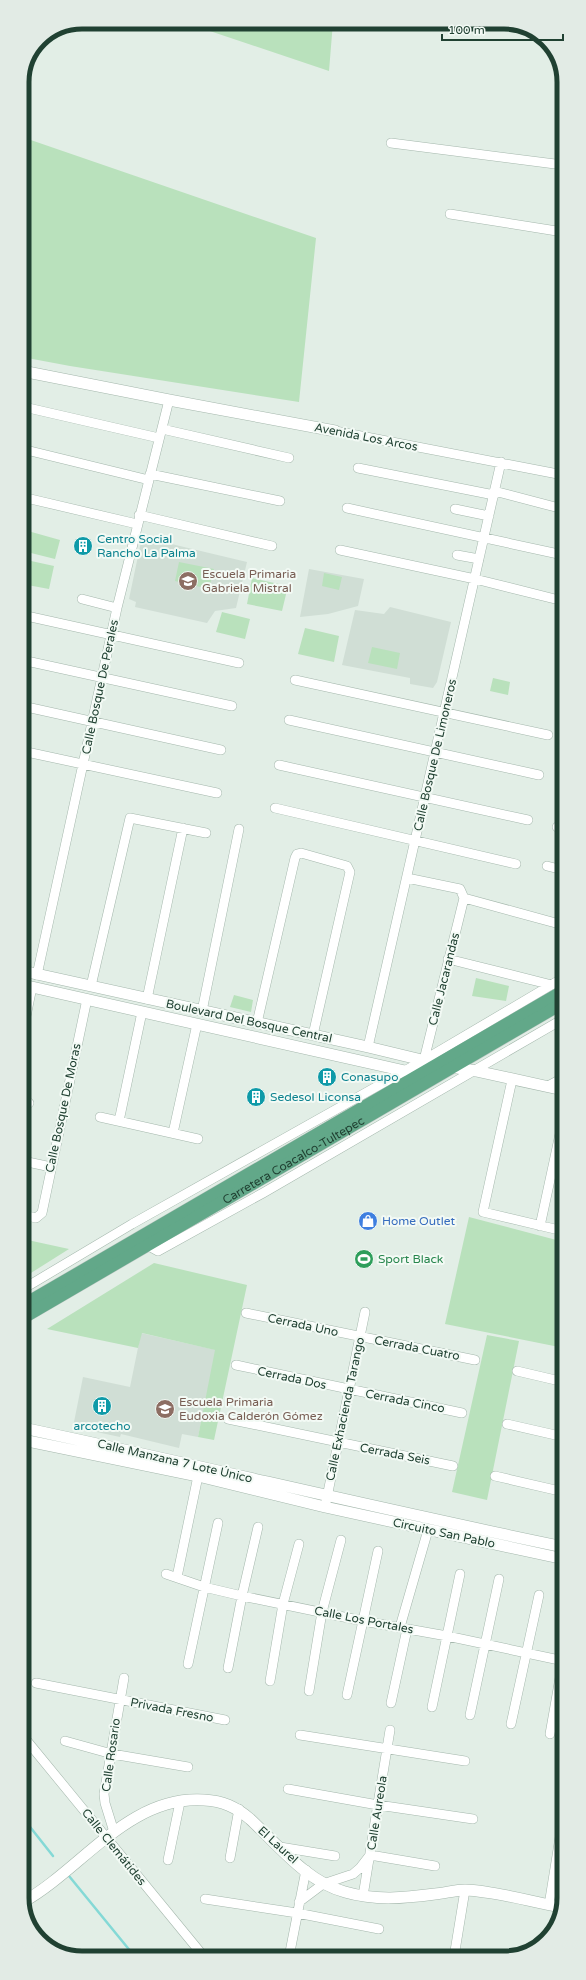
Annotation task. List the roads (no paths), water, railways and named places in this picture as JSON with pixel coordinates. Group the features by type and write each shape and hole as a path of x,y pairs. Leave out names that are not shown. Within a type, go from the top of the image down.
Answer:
{"main road":[{"name":"Carretera Coacalco-Tultepec","path":"29,1314 446,1067 557,996"},
{"name":"Carretera Coacalco-Tultepec","path":"29,1301 426,1065 446,1067 557,1006"}],"street":[{"path":"391,143 557,164"},
{"path":"450,214 557,231"},
{"name":"Avenida Los Arcos","path":"29,372 557,474"},
{"name":"Calle Bosque De Perales","path":"37,975 117,608 169,400"},
{"path":"29,408 289,458"},
{"path":"29,451 150,477 280,501"},
{"name":"Calle Bosque De Limoneros","path":"368,1047 408,878 501,462"},
{"path":"358,468 494,493 557,508"},
{"path":"29,499 272,546"},
{"path":"347,508 557,554"},
{"path":"455,510 489,516"},
{"path":"340,550 475,579 557,600"},
{"path":"457,555 479,559"},
{"path":"82,598 117,608"},
{"path":"29,617 239,663"},
{"path":"29,662 232,706"},
{"path":"295,680 548,735"},
{"path":"29,708 221,750"},
{"path":"289,720 540,775"},
{"path":"29,752 217,793"},
{"path":"278,765 528,820"},
{"path":"276,808 516,864"},
{"path":"92,986 130,818 206,833"},
{"path":"147,999 183,828"},
{"path":"202,1011 239,829"},
{"path":"257,1023 295,858 297,854 301,853 347,866 350,872 313,1035"},
{"path":"547,866 557,868"},
{"path":"408,878 460,888 464,898 557,923"},
{"name":"Calle Jacarandas","path":"426,1065 448,959 464,898"},
{"path":"448,959 552,985"},
{"name":"Boulevard Del Bosque Central","path":"29,973 368,1047 426,1065"},
{"path":"426,1065 557,982"},
{"name":"Boulevard Del Bosque Central","path":"29,986 405,1071 426,1065"},
{"path":"114,1005 116,992"},
{"name":"Calle Bosque De Moras","path":"29,1216 36,1218 42,1213 87,999"},
{"path":"119,1122 142,1012"},
{"path":"173,1133 197,1024"},
{"path":"147,1245 158,1250 263,1193 557,1024"},
{"path":"337,1056 340,1041"},
{"path":"446,1067 476,1071 512,1080 557,1088"},
{"path":"29,1284 132,1224 405,1071"},
{"path":"512,1080 483,1211 484,1213 557,1230"},
{"path":"548,1086 557,1082"},
{"path":"100,1117 198,1139"},
{"path":"540,1226 557,1151"},
{"path":"29,1162 51,1167"},
{"name":"Calle Exhacienda Tarango","path":"325,1507 365,1312"},
{"name":"Cerrada Uno","path":"246,1313 359,1336"},
{"name":"Cerrada Cuatro","path":"359,1336 475,1360"},
{"name":"Cerrada Dos","path":"236,1365 349,1390"},
{"path":"517,1371 557,1380"},
{"name":"Cerrada Cinco","path":"349,1390 462,1413"},
{"name":"Cerrada Seis","path":"228,1419 337,1443 453,1466"},
{"path":"507,1424 557,1435"},
{"name":"Calle Manzana 7 Lote Único","path":"29,1429 244,1482 325,1507"},
{"name":"Calle Manzana 7 Lote Único","path":"29,1441 198,1476 327,1496"},
{"path":"177,1577 198,1476"},
{"path":"495,1476 557,1490"},
{"name":"Circuito San Pablo","path":"327,1496 533,1547 557,1556"},
{"name":"Circuito San Pablo","path":"325,1507 428,1530 533,1547 557,1547"},
{"path":"188,1664 218,1523"},
{"path":"228,1668 242,1596 258,1527"},
{"path":"390,1703 403,1628 428,1530"},
{"path":"309,1691 322,1612 341,1540"},
{"path":"270,1681 284,1604 300,1544"},
{"path":"347,1695 378,1552"},
{"name":"Calle Los Portales","path":"166,1574 204,1587 242,1596 363,1621 447,1636 557,1660"},
{"path":"432,1707 460,1574"},
{"path":"470,1715 499,1579"},
{"path":"511,1724 539,1595"},
{"name":"Calle Rosario","path":"110,1835 104,1794 112,1754 119,1699 124,1678"},
{"name":"Privada Fresno","path":"36,1683 226,1720"},
{"path":"550,1734 557,1695"},
{"name":"Calle Aureola","path":"364,1896 390,1730"},
{"path":"300,1735 465,1761"},
{"path":"65,1741 112,1754 188,1768"},
{"name":"Calle Clemátides","path":"29,1743 110,1835 200,1951"},
{"path":"288,1789 378,1805 473,1819"},
{"name":"El Laurel","path":"29,1897 110,1835 142,1814 165,1804 194,1799 212,1800 239,1809 323,1884 345,1892 381,1899 399,1899 465,1890 557,1906"},
{"path":"168,1860 180,1802"},
{"path":"230,1858 239,1809"},
{"path":"280,1847 335,1856"},
{"path":"300,1902 323,1884 353,1874 360,1868 370,1855 435,1866"},
{"path":"549,1905 557,1859"},
{"path":"289,1951 306,1870"},
{"path":"455,1951 465,1890"},
{"path":"204,1898 297,1913 379,1929"}],"waterway":[{"path":"29,1826 53,1856"},
{"path":"69,1876 130,1951"}],"place":[{"name":"Centro Social Rancho La Palma","path":"83,546"},
{"name":"Escuela Primaria Gabriela Mistral","path":"188,581"},
{"name":"Conasupo","path":"327,1077"},
{"name":"Sedesol Liconsa","path":"256,1097"},
{"name":"Home Outlet","path":"368,1221"},
{"name":"Sport Black","path":"364,1259"},
{"name":"arcotecho","path":"102,1406"},
{"name":"Escuela Primaria Eudoxia Calderón Gómez","path":"165,1409"}]}
